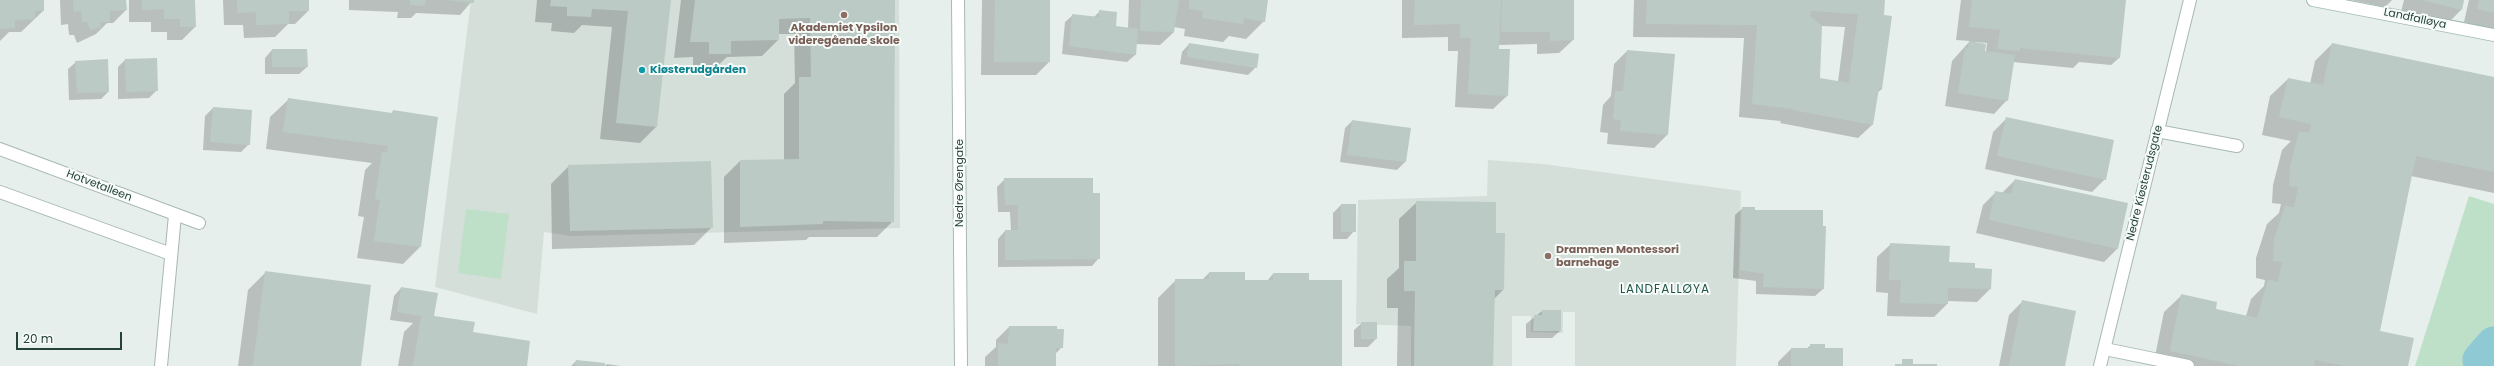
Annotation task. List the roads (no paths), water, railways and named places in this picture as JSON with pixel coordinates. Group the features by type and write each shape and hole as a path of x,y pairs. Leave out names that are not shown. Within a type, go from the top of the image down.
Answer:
{"street":[{"name":"Nedre Ørengate","path":"958,0 961,366"},
{"name":"Nedre Kiøsterudsgate","path":"2100,366 2190,0"},
{"name":"Landfalløya","path":"2313,0 2494,35"},
{"path":"2157,131 2237,146"},
{"name":"Hotvetalleen","path":"0,149 199,223"},
{"path":"0,192 171,254"},
{"path":"161,366 175,214"},
{"path":"2105,349 2188,366"}],"waterway":[{"path":"2482,366 2481,360 2494,345"}],"place":[{"name":"Akademiet Ypsilon videregående skole","path":"844,15"},
{"name":"Kiøsterudgården","path":"642,70"},
{"name":"Drammen Montessori barnehage","path":"1548,256"}],"district":[{"name":"LANDFALLØYA","path":"1665,290"}]}
